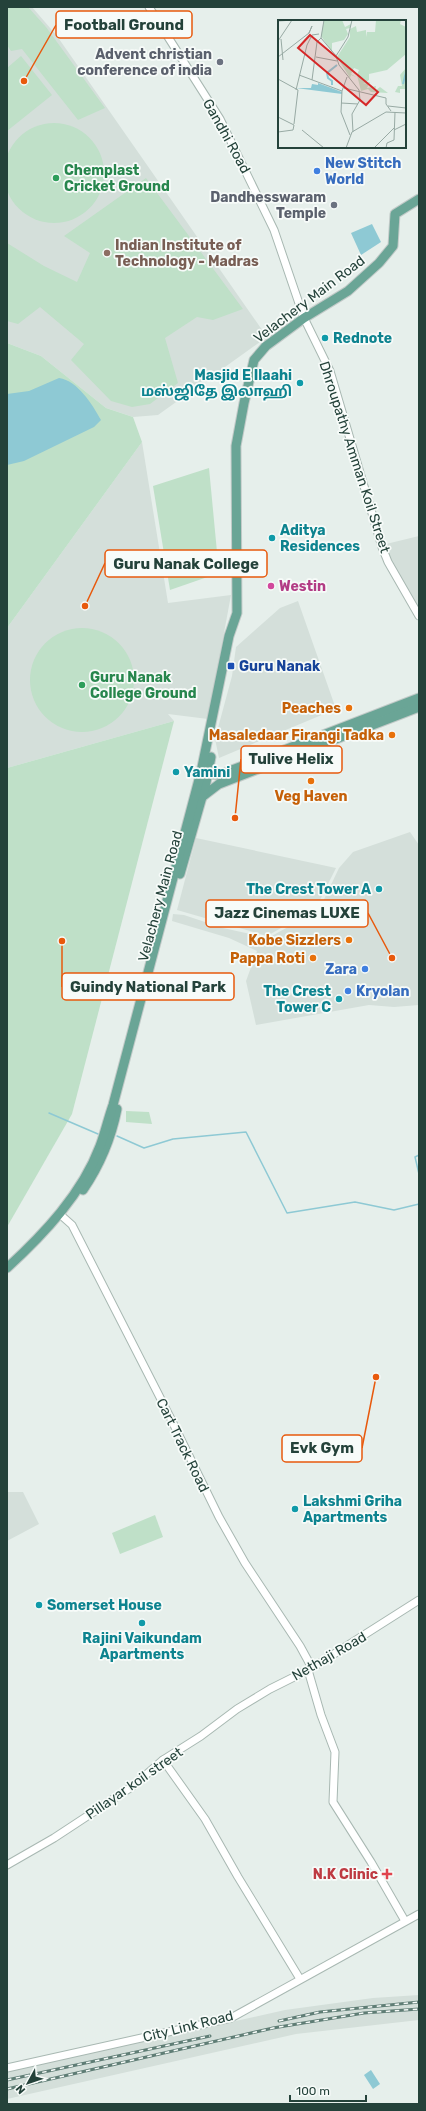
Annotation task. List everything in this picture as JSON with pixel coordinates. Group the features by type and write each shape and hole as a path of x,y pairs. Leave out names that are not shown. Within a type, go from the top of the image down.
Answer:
{"main road":[{"name":"Velachery Main Road","path":"7,1268 45,1231 76,1191 100,1146 203,778 229,659 237,613 236,446 249,378 256,356 266,346 304,318 348,290 379,263 393,246 395,214 419,199"},
{"path":"203,778 219,775 419,698"},
{"path":"201,798 219,784 419,707"},
{"name":"Velachery Main Road","path":"7,1276 63,1217 96,1171 105,1150 201,798 203,778"},
{"path":"203,778 219,784"}],"street":[{"name":"Gandhi Road","path":"149,7 220,120 254,186 274,230 304,318"},
{"name":"Dhroupathy Amman Koil Street","path":"304,318 330,371 382,547 388,562 419,616"},
{"name":"Cart Track Road","path":"63,1217 72,1225 219,1517 245,1563 300,1646 310,1669 321,1714 334,1752 333,1802 371,1862 405,1921"},
{"name":"Nethaji Road","path":"237,1709 270,1689 310,1669 419,1600"},
{"name":"Pillayar koil street","path":"7,1865 54,1838 134,1786 163,1760 201,1736 237,1709"},
{"path":"163,1760 205,1819 238,1877 300,1979"},
{"name":"City Link Road","path":"7,2068 231,2018 419,1914"}],"shaded area":[{"name":"Indian Institute of Technology - Madras","path":"7,7 32,7 57,36 267,337 158,415 133,417 106,408 41,356 7,343"},
{"path":"142,442 168,603 231,595 208,719 168,714 174,721 7,768 7,628"},
{"path":"419,536 419,609 382,545"},
{"path":"298,601 336,709 219,758 215,739 232,676 236,647 280,608"},
{"path":"410,832 419,845 419,1005 394,1007 369,1005 256,1025 246,981 257,951 229,938 172,921 173,914 184,915 223,928 268,938 319,910 339,868 353,852"},
{"path":"196,838 336,868 316,908 267,936 177,910"},
{"path":"7,1492 23,1492 39,1524 7,1541"},
{"path":"419,1995 419,2020 296,2034 7,2099 7,2072 285,2010 373,1998"}],"green space":[{"path":"7,7 28,7 46,27 105,108 78,120 22,49 11,51 7,45"},
{"path":"21,56 52,95 7,131 7,68"},
{"name":"Chemplast Cricket Ground","path":"54,123 73,126 90,137 101,154 104,173 101,192 90,209 73,220 54,223 35,220 18,209 7,192 4,173 7,154 18,137 35,126"},
{"path":"146,178 243,309 213,320 197,317 165,338 178,383 150,404 132,407 111,401 71,360 84,344 40,307 18,324 7,321 7,243 44,266 77,282 90,253 64,236"},
{"path":"7,343 41,356 106,408 133,417 142,442 7,628"},
{"path":"209,468 219,573 170,590 153,486"},
{"name":"Guru Nanak College Ground","path":"82,628 102,632 119,643 130,660 134,680 130,700 119,717 102,728 82,732 62,728 45,717 34,700 30,680 34,660 45,643 62,632"},
{"path":"174,721 72,1114 7,1227 7,768"},
{"path":"126,1111 149,1112 152,1124 126,1122"},
{"path":"155,1515 163,1537 120,1554 112,1533"}],"water":[{"path":"372,224 381,242 361,255 351,233"},
{"path":"59,378 66,380 84,394 101,420 94,427 24,461 7,465 7,394 29,391"},
{"path":"371,2070 380,2084 373,2089 364,2075"}],"waterway":[{"path":"49,1113 98,1134"},
{"path":"117,1136 144,1148 173,1139 246,1132 287,1213 355,1202 394,1210 419,1204"},
{"path":"419,1155 415,1157 419,1174"}],"railway":[{"path":"279,2021 320,2012 419,2002"},
{"path":"7,2089 273,2028 364,2013 419,2009"},
{"path":"7,2080 210,2036"}],"place":[{"name":"Advent christian conference of india","path":"220,62"},
{"name":"Football Ground","path":"24,81"},
{"name":"New Stitch World","path":"317,171"},
{"name":"Chemplast Cricket Ground","path":"56,178"},
{"name":"Dandhesswaram Temple","path":"334,205"},
{"name":"Indian Institute of Technology - Madras","path":"107,253"},
{"name":"Rednote","path":"325,338"},
{"name":"Masjid E Ilaahi மஸ்ஜிதே இலாஹி","path":"300,383"},
{"name":"Aditya Residences","path":"272,538"},
{"name":"Westin","path":"271,586"},
{"name":"Guru Nanak College","path":"85,606"},
{"name":"Guru Nanak","path":"231,666"},
{"name":"Guru Nanak College Ground","path":"82,685"},
{"name":"Peaches","path":"349,708"},
{"name":"Masaledaar Firangi Tadka","path":"392,735"},
{"name":"Yamini","path":"176,772"},
{"name":"Veg Haven","path":"311,781"},
{"name":"Tulive Helix","path":"235,818"},
{"name":"The Crest Tower A","path":"379,889"},
{"name":"Kobe Sizzlers","path":"349,940"},
{"name":"Guindy National Park","path":"62,941"},
{"name":"Pappa Roti","path":"313,958"},
{"name":"Jazz Cinemas LUXE","path":"392,958"},
{"name":"Zara","path":"365,969"},
{"name":"Kryolan","path":"348,991"},
{"name":"The Crest Tower C","path":"339,999"},
{"name":"Evk Gym","path":"376,1377"},
{"name":"Lakshmi Griha Apartments","path":"295,1509"},
{"name":"Somerset House","path":"39,1605"},
{"name":"Rajini Vaikundam Apartments","path":"142,1623"},
{"name":"N.K Clinic","path":"387,1874"}]}
